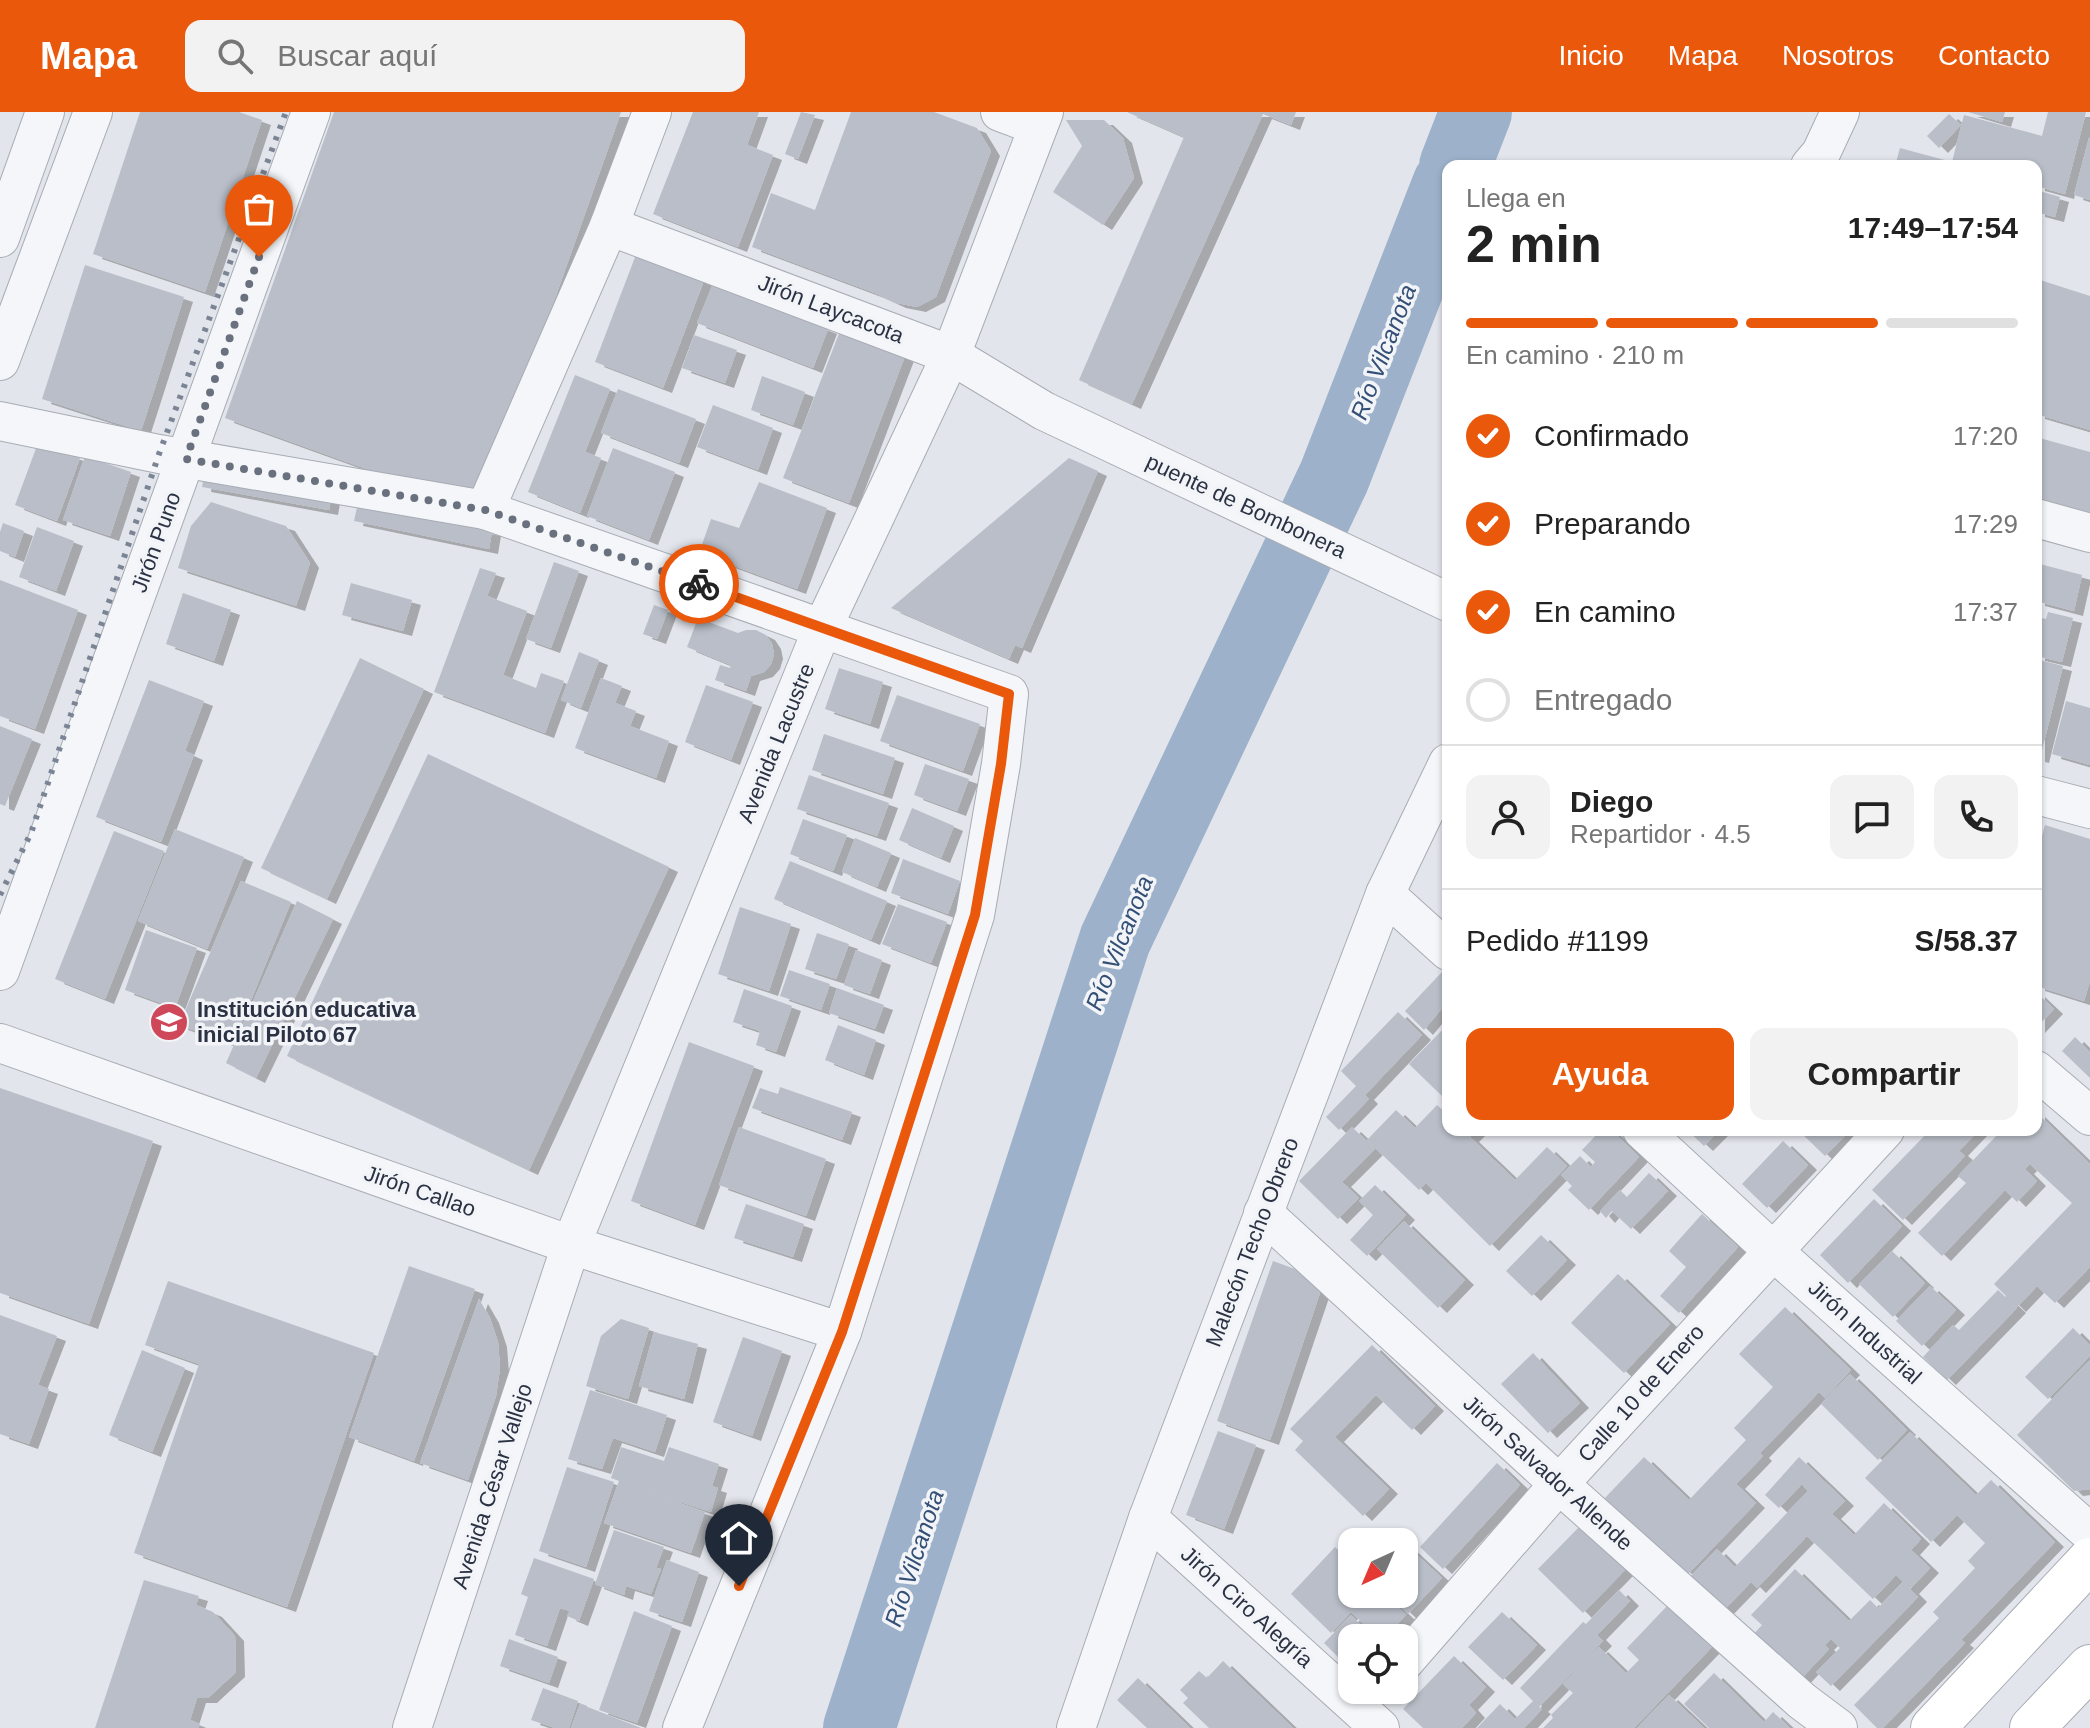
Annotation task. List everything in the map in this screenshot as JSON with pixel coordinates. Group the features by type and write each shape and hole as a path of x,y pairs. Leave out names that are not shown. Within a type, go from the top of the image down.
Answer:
{"street":[{"path":"0,238 45,112"},
{"path":"0,361 93,112"},
{"name":"Jirón Puno","path":"0,971 311,112"},
{"path":"485,510 609,226 652,112"},
{"path":"1000,112 1041,119"},
{"path":"1815,160 1840,112"},
{"name":"Avenida Lacustre","path":"571,1245 823,627 951,355 1041,119"},
{"name":"Jirón Laycacota","path":"609,226 951,355 1044,411"},
{"name":"puente de Bombonera","path":"1044,411 1442,599"},
{"path":"0,421 186,459 485,510 1009,694 1001,764 975,915 842,1332 682,1728"},
{"path":"2042,520 2090,533"},
{"name":"Malecón Techo Obrero","path":"1076,1728 1148,1518 1385,894 1442,775"},
{"path":"2042,797 2090,809"},
{"path":"1385,894 1442,946"},
{"name":"Jirón Callao","path":"0,1043 571,1245 842,1332"},
{"path":"2042,1075 2090,1116"},
{"name":"Jirón Industrial","path":"1648,1136 2090,1533"},
{"name":"Calle 10 de Enero","path":"1418,1646 1559,1484 1879,1136"},
{"name":"Jirón Salvador Allende","path":"1263,1213 1559,1484 1802,1701 1838,1728"},
{"name":"Avenida César Vallejo","path":"412,1728 571,1245"},
{"name":"Jirón Ciro Alegría","path":"1148,1518 1367,1714"},
{"path":"1933,1728 2090,1560"},
{"path":"2032,1728 2090,1667"}],"building":[{"path":"140,112 239,112 262,120 205,292 93,254"},
{"path":"334,112 621,112 480,510 225,418"},
{"path":"693,112 759,112 747,145 773,155 738,247 653,214"},
{"path":"801,112 815,115 798,159 785,154"},
{"path":"851,112 934,112 977,128 991,151 936,297 917,307 897,303 752,247 771,193 815,210"},
{"path":"1127,112 1296,112 1291,125 1263,114 1132,404 1079,380 1184,137"},
{"path":"1968,112 2005,112 2002,122"},
{"path":"2048,112 2086,112 2065,194 2042,188 2042,160 1953,160 1964,115 2042,136"},
{"path":"1949,114 1961,125 1939,148 1927,136"},
{"path":"1066,120 1104,120 1123,138 1134,178 1103,225 1053,192 1082,146"},
{"path":"2090,138 2090,200 2074,195"},
{"path":"1900,148 1945,160 1897,160"},
{"path":"2042,192 2060,197 2055,217 2042,214"},
{"path":"637,252 705,278 663,388 595,362"},
{"path":"85,265 184,297 141,431 42,399"},
{"path":"2042,281 2090,296 2090,430 2042,416"},
{"path":"713,284 828,329 813,368 697,323"},
{"path":"840,331 905,356 849,503 783,478"},
{"path":"694,335 737,350 725,383 682,368"},
{"path":"575,375 610,389 585,452 601,458 580,513 528,492"},
{"path":"762,376 805,392 793,425 751,410"},
{"path":"618,389 696,419 679,463 601,433"},
{"path":"713,405 773,428 758,470 697,447"},
{"path":"2042,439 2090,452 2090,516 2042,503"},
{"path":"38,443 80,458 57,521 15,505"},
{"path":"613,448 675,472 649,540 587,516"},
{"path":"85,456 131,472 110,536 63,520"},
{"path":"1069,458 1098,471 1022,648 1015,645 1009,659 891,608"},
{"path":"205,470 332,493 329,510 202,487"},
{"path":"759,482 827,508 797,589 699,553 711,519 739,528"},
{"path":"211,502 286,526 310,563 296,606 178,568 191,526"},
{"path":"358,503 492,531 489,549 354,521"},
{"path":"3,523 24,531 15,557 0,551"},
{"path":"37,527 74,541 56,591 19,577"},
{"path":"554,562 579,571 551,648 526,639"},
{"path":"2042,565 2082,575 2074,611 2042,603"},
{"path":"480,568 496,573 487,596 527,611 503,675 536,688 541,673 564,681 545,733 434,692"},
{"path":"0,580 78,610 35,729 0,716"},
{"path":"351,583 412,600 403,631 342,615"},
{"path":"183,593 231,610 214,661 166,644"},
{"path":"654,605 668,610 657,639 643,634"},
{"path":"2048,612 2073,618 2062,662 2042,657 2042,618 2046,619"},
{"path":"698,618 738,633 756,630 766,635 772,644 774,654 771,664 764,672 751,676 746,691 715,680 720,665 730,668 731,665 687,647"},
{"path":"579,652 599,660 581,708 561,700"},
{"path":"360,658 424,689 327,899 261,868"},
{"path":"2042,661 2063,666 2042,750"},
{"path":"839,668 883,682 870,724 825,709"},
{"path":"601,678 622,686 615,703 636,711 630,726 669,741 656,778 575,748"},
{"path":"149,680 204,701 185,751 194,755 161,842 96,817"},
{"path":"706,685 753,702 731,760 685,742"},
{"path":"897,695 980,724 963,771 880,741"},
{"path":"2066,701 2090,708 2090,765 2052,754"},
{"path":"0,726 32,739 5,806 0,804"},
{"path":"824,734 895,758 883,794 812,770"},
{"path":"428,754 669,867 529,1170 287,1056"},
{"path":"925,764 969,779 957,811 914,795"},
{"path":"809,775 889,803 877,836 797,809"},
{"path":"912,808 954,826 941,858 899,840"},
{"path":"803,819 847,835 833,871 790,854"},
{"path":"2045,825 2090,839 2090,981 2084,1001 2042,988 2042,836"},
{"path":"175,829 244,857 207,949 138,921"},
{"path":"114,831 164,851 105,999 55,979"},
{"path":"855,838 891,853 877,887 842,872"},
{"path":"903,859 960,881 948,914 891,893"},
{"path":"790,861 887,901 871,940 774,899"},
{"path":"241,881 291,902 233,1044 179,1025"},
{"path":"297,901 333,919 256,1078 226,1063"},
{"path":"898,904 947,922 931,963 882,944"},
{"path":"740,907 791,924 769,991 718,974"},
{"path":"146,930 197,948 175,1008 125,990"},
{"path":"817,933 849,944 836,979 805,969"},
{"path":"856,950 882,960 870,994 844,985"},
{"path":"789,970 830,984 821,1010 780,996"},
{"path":"1442,972 1442,1008 1424,1030 1405,1011"},
{"path":"837,988 884,1005 875,1029 829,1013"},
{"path":"744,989 792,1006 776,1052 756,1045 760,1031 733,1022"},
{"path":"2042,998 2054,1009 2042,1022"},
{"path":"1398,1012 1422,1035 1365,1095 1369,1099 1339,1130 1326,1117 1356,1086 1341,1071"},
{"path":"838,1025 876,1040 864,1075 825,1060"},
{"path":"1442,1030 1442,1096 1409,1064"},
{"path":"2075,1037 2090,1052 2090,1078 2062,1051"},
{"path":"689,1042 754,1066 695,1225 631,1201"},
{"path":"780,1087 852,1112 842,1140 752,1108 760,1088 778,1094"},
{"path":"0,1088 153,1141 89,1324 0,1293"},
{"path":"1437,1105 1442,1110 1442,1136 1471,1136 1515,1180 1547,1147 1567,1166 1490,1246 1426,1183 1419,1190 1367,1140 1396,1110 1415,1128"},
{"path":"2042,1118 2090,1164 2090,1267 2055,1303 2037,1286 2017,1307 1994,1284 2072,1203 2030,1164 2025,1169 2037,1181 2017,1202 2005,1190 1942,1256 1918,1233 1966,1183 1958,1176 1996,1136 2042,1136"},
{"path":"739,1127 826,1159 806,1216 719,1185"},
{"path":"1352,1127 1375,1149 1342,1182 1359,1198 1338,1219 1299,1181"},
{"path":"1595,1136 1617,1136 1639,1157 1589,1210 1568,1190 1572,1186 1561,1175 1580,1156 1591,1167 1595,1162 1582,1150"},
{"path":"1693,1136 1714,1136 1704,1146"},
{"path":"1804,1136 1845,1136 1825,1156"},
{"path":"1924,1136 1973,1136 1959,1151 1965,1156 1903,1220 1872,1190"},
{"path":"1783,1141 1808,1165 1767,1208 1742,1184"},
{"path":"1649,1173 1668,1191 1631,1229 1612,1211 1606,1218 1600,1211 1620,1190 1627,1197"},
{"path":"1375,1185 1406,1215 1367,1256 1350,1240 1373,1215 1359,1201"},
{"path":"1874,1199 1902,1226 1848,1283 1820,1255"},
{"path":"746,1204 804,1224 793,1257 734,1238"},
{"path":"1702,1214 1738,1247 1679,1313 1660,1296 1686,1267 1669,1251"},
{"path":"1404,1221 1465,1280 1438,1308 1377,1249"},
{"path":"1541,1235 1567,1260 1532,1296 1506,1271"},
{"path":"1892,1251 1925,1283 1893,1317 1859,1284"},
{"path":"1273,1261 1303,1272 1321,1290 1270,1440 1217,1421"},
{"path":"409,1266 475,1289 414,1461 349,1437"},
{"path":"1618,1274 1670,1324 1624,1373 1571,1323"},
{"path":"168,1281 374,1353 287,1607 134,1553 199,1364 145,1345"},
{"path":"1930,1286 1956,1310 1922,1346 1896,1321"},
{"path":"1998,1290 2017,1308 1947,1380 1923,1357 1953,1325 1959,1330"},
{"path":"479,1299 498,1342 500,1368 496,1396 468,1480 420,1463"},
{"path":"1785,1307 1851,1370 1825,1398 1819,1392 1760,1453 1763,1456 1736,1484 1756,1503 1688,1574 1671,1558 1667,1562 1603,1500 1644,1457 1689,1500 1746,1440 1734,1428 1773,1387 1739,1354"},
{"path":"0,1315 57,1336 38,1385 49,1389 29,1444 0,1434"},
{"path":"621,1319 649,1328 628,1399 586,1386 601,1336"},
{"path":"2073,1328 2090,1345 2090,1356 2048,1399 2025,1377"},
{"path":"654,1332 698,1344 684,1399 639,1386"},
{"path":"743,1337 782,1351 752,1436 713,1422"},
{"path":"1372,1345 1435,1406 1412,1430 1376,1395 1335,1437 1389,1489 1363,1516 1295,1450 1303,1441 1290,1429"},
{"path":"142,1350 185,1368 152,1452 109,1435"},
{"path":"1533,1353 1580,1403 1548,1433 1501,1384"},
{"path":"2090,1360 2090,1489 2074,1491 2017,1435"},
{"path":"1850,1374 1907,1430 1878,1460 1821,1404"},
{"path":"590,1390 667,1415 655,1452 613,1438 602,1469 568,1459"},
{"path":"1218,1431 1256,1445 1224,1529 1186,1515"},
{"path":"1910,1432 1976,1495 1991,1480 2055,1542 1961,1640 1965,1643 1883,1728 1877,1728 1854,1705 1939,1618 1933,1612 1975,1568 1968,1561 1985,1543 1957,1515 1931,1542 1865,1478"},
{"path":"621,1447 664,1461 669,1447 719,1464 712,1486 718,1488 711,1512 634,1487 705,1512 691,1553 604,1523 619,1481 611,1478"},
{"path":"1799,1457 1845,1501 1832,1514 1854,1535 1884,1503 1921,1539 1911,1550 1930,1568 1910,1589 1918,1597 1831,1686 1816,1672 1840,1648 1831,1639 1825,1645 1829,1649 1796,1684 1749,1639 1762,1625 1751,1615 1795,1569 1849,1621 1870,1600 1878,1608 1903,1582 1896,1575 1873,1599 1807,1536 1757,1588 1751,1582 1720,1614 1686,1581 1717,1549 1735,1567 1808,1491 1802,1484 1779,1508 1765,1495"},
{"path":"1497,1463 1520,1485 1443,1569 1420,1547"},
{"path":"567,1467 614,1482 586,1567 539,1551"},
{"path":"1580,1526 1625,1570 1583,1613 1538,1569"},
{"path":"614,1530 664,1547 656,1568 661,1569 651,1594 626,1586 624,1595 595,1584"},
{"path":"1335,1547 1338,1550 1338,1608 1399,1608 1406,1615 1397,1624 1364,1624 1351,1612 1331,1633 1291,1594"},
{"path":"1418,1556 1442,1578 1418,1603"},
{"path":"534,1558 594,1579 579,1621 567,1616 570,1611 560,1608 547,1646 515,1635 528,1597 521,1594"},
{"path":"667,1560 699,1572 682,1622 649,1611"},
{"path":"144,1580 199,1596 196,1605 213,1612 235,1636 236,1672 208,1698 197,1698 190,1720 200,1724 198,1728 95,1728"},
{"path":"1619,1590 1630,1601 1597,1635 1603,1641 1539,1707 1542,1709 1524,1728 1477,1728 1500,1704 1515,1719 1533,1701 1520,1688 1583,1622 1586,1624"},
{"path":"1668,1605 1712,1647 1634,1728 1543,1728 1573,1693 1563,1684 1599,1647 1626,1673 1639,1660 1627,1648"},
{"path":"634,1611 672,1626 637,1723 599,1710"},
{"path":"1502,1612 1537,1645 1503,1680 1468,1647"},
{"path":"1351,1615 1360,1624 1342,1624"},
{"path":"1338,1628 1338,1657 1324,1643"},
{"path":"509,1639 558,1657 549,1683 500,1666"},
{"path":"1454,1656 1486,1687 1469,1705 1476,1713 1462,1728 1423,1728 1403,1709 1408,1704 1418,1704 1418,1693"},
{"path":"1223,1661 1293,1728 1209,1728 1183,1703 1188,1698 1180,1690 1199,1671 1207,1678"},
{"path":"1714,1673 1764,1722 1773,1712 1790,1728 1709,1728 1684,1704"},
{"path":"1138,1678 1190,1728 1147,1728 1117,1700"},
{"path":"543,1688 578,1701 569,1728 555,1728 531,1720"},
{"path":"1669,1695 1704,1728 1637,1728"},
{"path":"580,1704 641,1728 571,1728"}],"waterway":[{"name":"Río Vilcanota","path":"1457,160 1476,112"},
{"name":"Río Vilcanota","path":"859,1728 1115,940 1334,477 1442,200"}],"railway":[{"path":"0,895 31,833 159,454 286,112"}],"way so far":[{"path":"259,257 186,459 485,510 699,584"}],"place":[{"name":"Institución educativa inicial Piloto 67","path":"169,1022"}],"route":[{"path":"699,584 1009,694 1001,764 975,915 842,1332 739,1586"}]}
